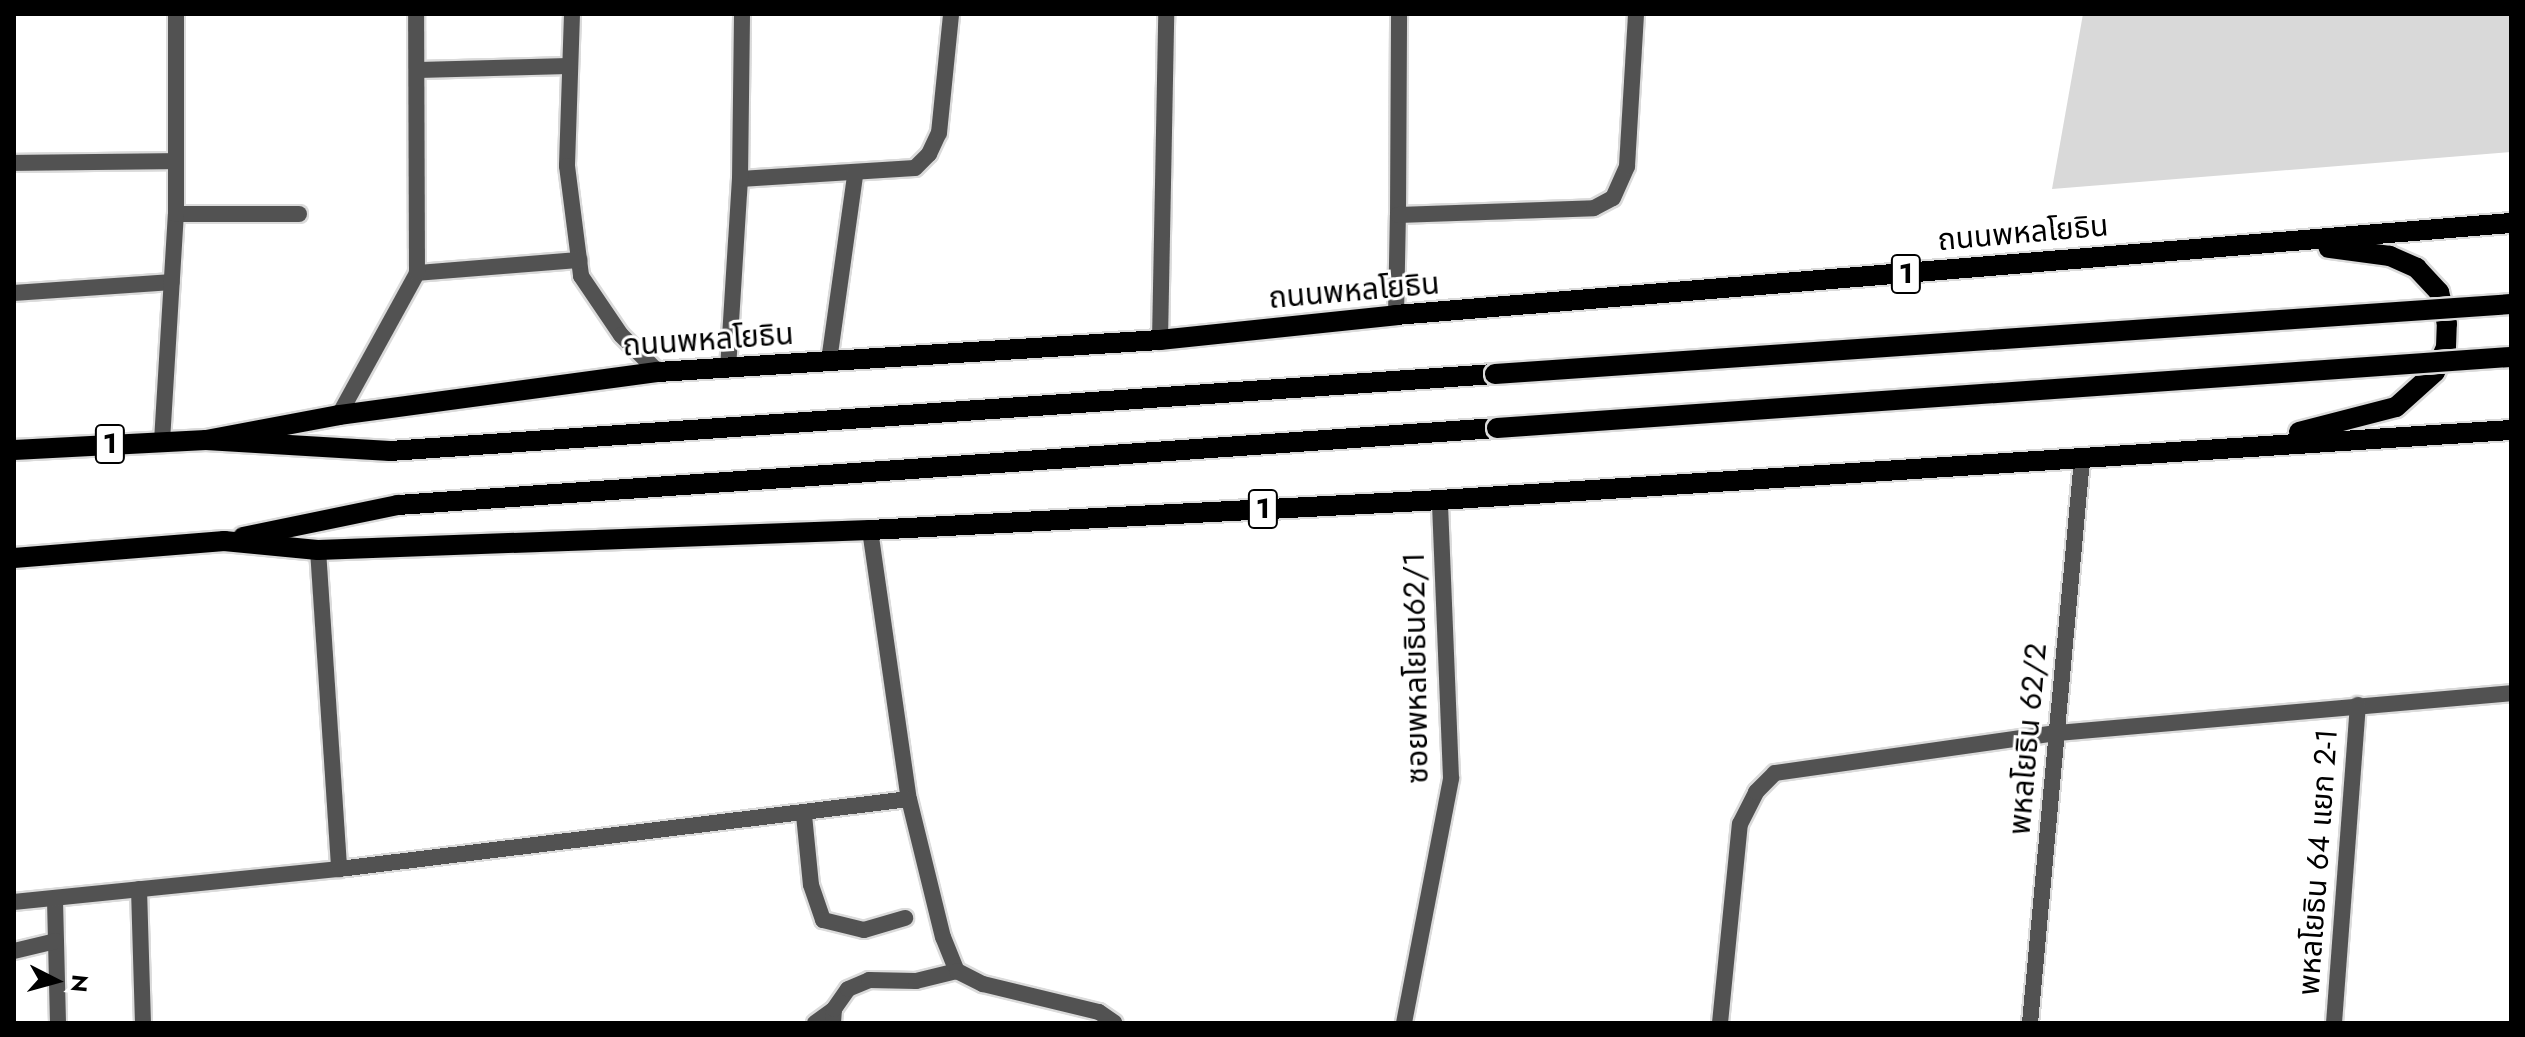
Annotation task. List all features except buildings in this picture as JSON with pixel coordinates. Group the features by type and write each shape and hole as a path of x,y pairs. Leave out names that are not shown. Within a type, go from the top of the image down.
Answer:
{"main road":[{"name":"ถนนพหลโยธิน","path":"206,440 339,415 658,372 1160,340 1396,315 1603,302 2209,246 2511,223"},
{"path":"2209,246 2351,248 2390,256 2417,268 2439,292 2447,324 2446,347 2435,372 2396,407 2370,418 2228,446"},
{"name":"ถนนพหลโยธิน","path":"14,450 206,440 390,451 2511,304"},
{"path":"224,541 398,505 2511,357"},
{"name":"1","path":"14,558 224,541 318,550 870,530 1440,500 2082,459 2228,446 2511,430"}],"street":[{"path":"162,441 176,214 176,14"},
{"path":"339,415 417,273 416,14"},
{"path":"572,14 567,166 581,276 621,335 658,372"},
{"path":"728,369 740,179 742,14"},
{"path":"740,179 855,175 915,168 929,154 939,133 951,14"},
{"path":"1160,340 1166,14"},
{"path":"1396,315 1399,14"},
{"path":"1398,215 1594,208 1613,198 1627,166 1636,14"},
{"path":"417,70 570,66"},
{"path":"14,163 176,161"},
{"path":"829,361 855,175"},
{"path":"176,214 299,214"},
{"path":"417,273 579,260"},
{"path":"14,293 172,282"},
{"name":"พหลโยธิน 62/2","path":"2030,1023 2082,459"},
{"name":"ซอยพหลโยธิน62/1","path":"1404,1023 1451,778 1440,500"},
{"path":"870,530 909,799 943,937 957,971"},
{"path":"318,550 339,869"},
{"path":"1720,1023 1740,824 1756,792 1775,773 2057,733 2511,693"},
{"name":"พหลโยธิน 64 แยก 2-1","path":"2334,1023 2358,705"},
{"path":"14,902 339,869 804,815 909,799"},
{"path":"804,815 811,885 823,920 864,930 905,918"},
{"path":"139,889 143,1023"},
{"path":"55,900 58,1023"},
{"path":"14,951 56,941"},
{"path":"815,1023 834,1016 848,989 869,980 916,981 957,971 983,984 1115,1023"}],"shaded area":[{"path":"2083,14 2511,14 2511,152 2052,189"}]}
